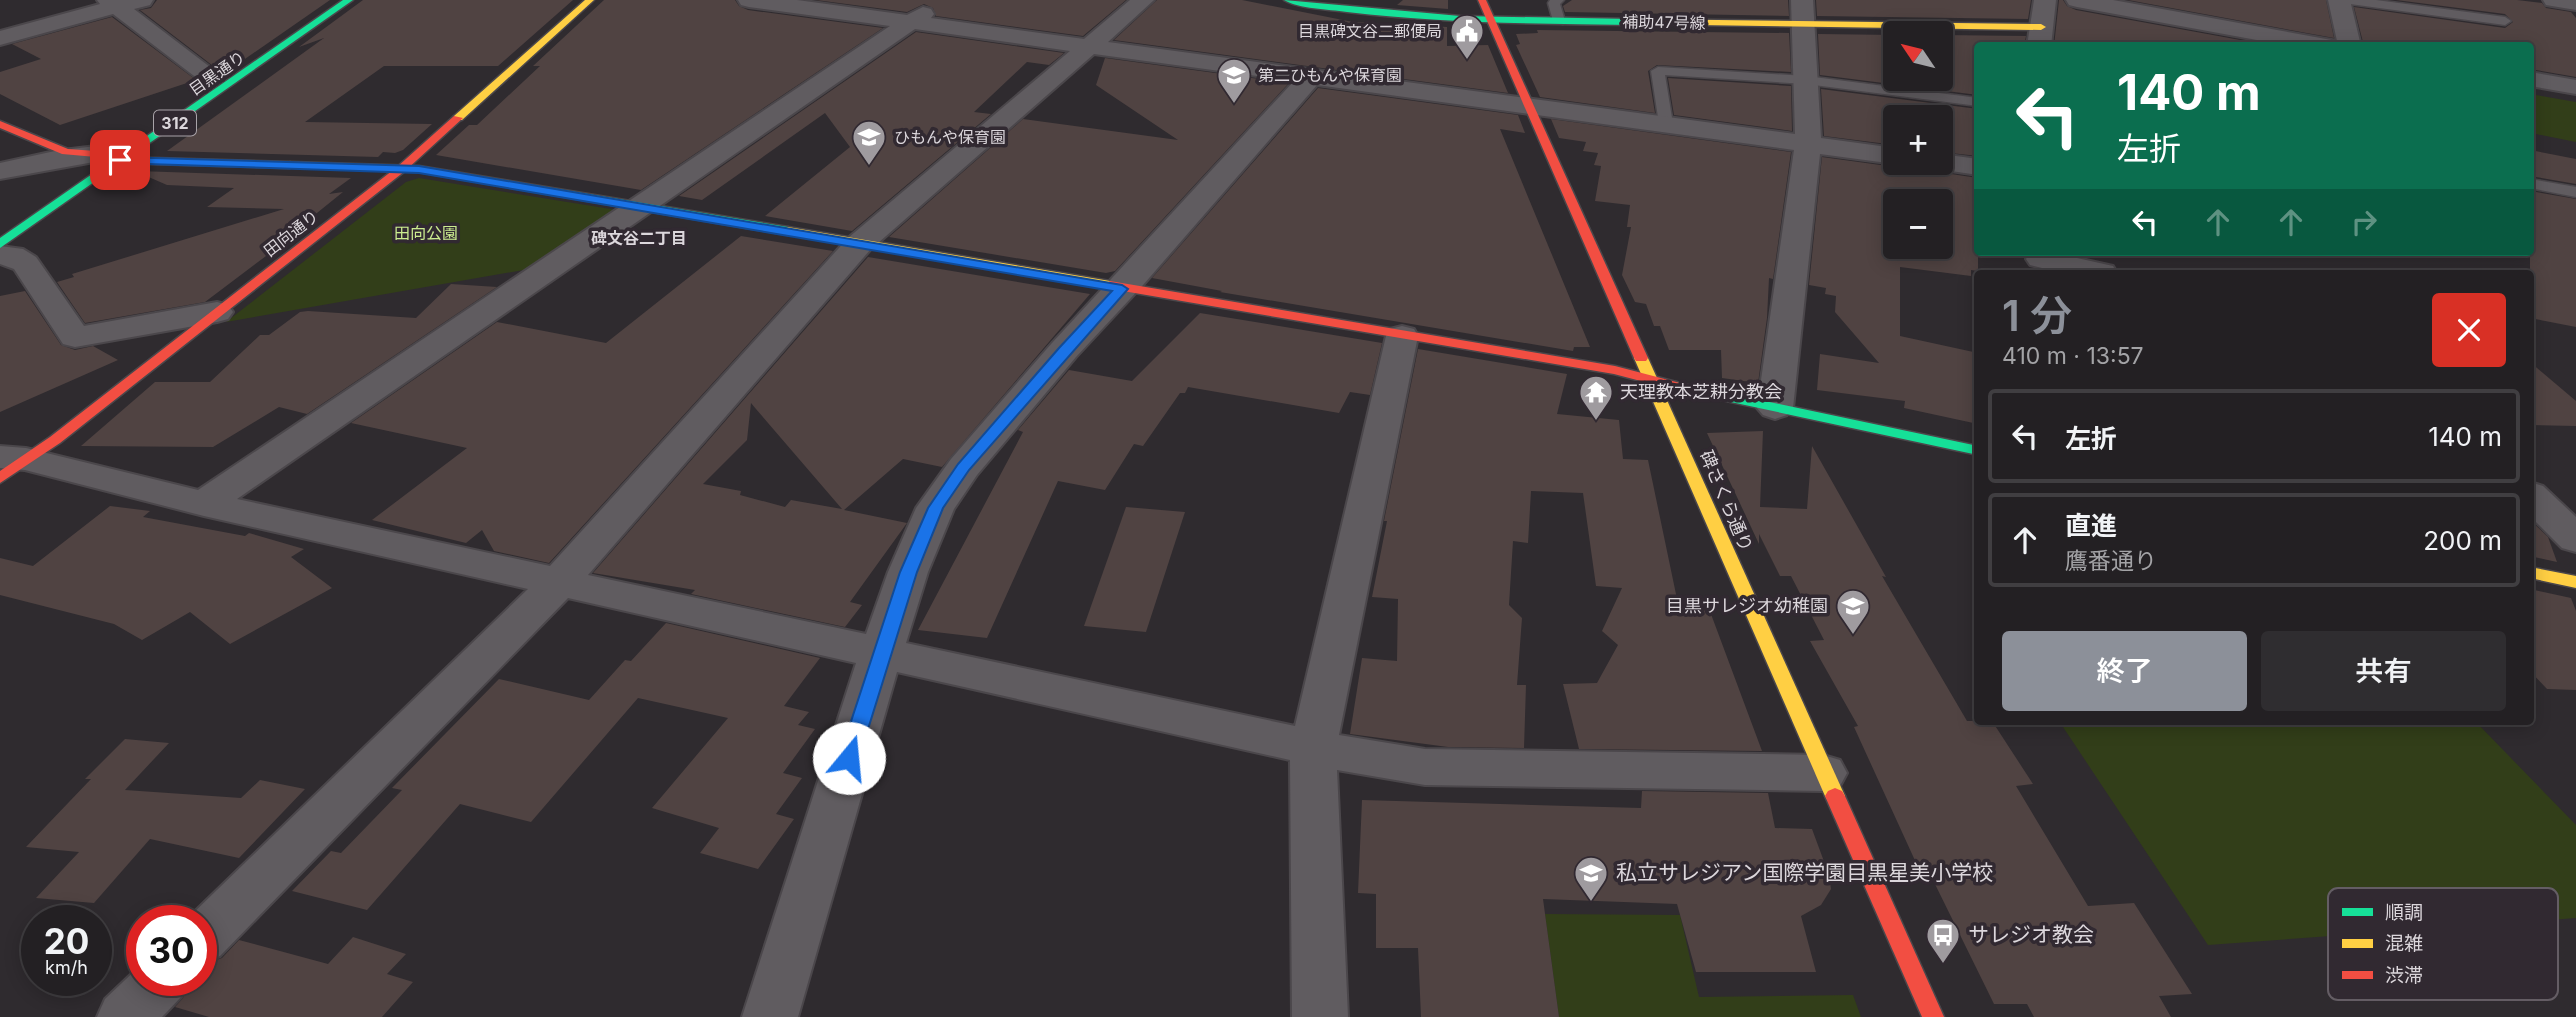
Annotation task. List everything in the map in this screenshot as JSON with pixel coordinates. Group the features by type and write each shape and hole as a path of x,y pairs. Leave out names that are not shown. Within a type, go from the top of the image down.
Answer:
{"street":[{"path":"0,38 112,3 142,0"},
{"name":"目黒通り","path":"178,99 322,0"},
{"name":"目黒通り","path":"64,177 110,152 349,0"},
{"name":"田向通り","path":"9,465 55,440 401,169 590,0"},
{"path":"749,0 1883,154"},
{"path":"204,504 943,0"},
{"path":"217,924 560,581 859,244 1143,0"},
{"name":"補助47号線","path":"1288,0 1316,2 1364,13 1492,21 1803,12 2040,36"},
{"name":"碑さくら通り","path":"1482,0 1654,382 1823,773 1933,1017"},
{"path":"2040,36 2045,0"},
{"path":"2077,0 2208,35 2291,42"},
{"path":"2339,0 2349,42"},
{"path":"2554,0 2576,3"},
{"path":"112,3 211,77"},
{"path":"1775,408 1808,144 1803,12"},
{"path":"770,1017 881,654 908,572 936,508 964,467 1064,351 1312,76"},
{"path":"2534,80 2576,87"},
{"path":"1,125 66,152 110,152 419,169 638,208 1615,370 1654,382 1974,450"},
{"path":"0,172 55,159 110,152"},
{"name":"目黒通り","path":"0,244 110,152"},
{"path":"1953,164 1974,166"},
{"path":"0,255 12,255 25,263 75,337 217,312"},
{"path":"2041,261 2087,270"},
{"path":"1320,1017 1313,748 1402,336"},
{"path":"9,465 560,581 1313,748 1425,767 1823,773"},
{"path":"2534,498 2576,539"},
{"path":"2534,573 2576,582"},
{"path":"125,1017 146,996"}],"lane":[{"path":"1558,0 1554,2 1559,21"},
{"path":"2350,0 2505,21"},
{"path":"1666,124 1658,71 1806,80 1974,101"},
{"path":"2534,184 2576,192"}],"green space":[{"path":"2534,95 2576,102 2576,142 2534,134"},
{"name":"田向公園","path":"419,178 617,210 535,268 226,322 406,182"},
{"path":"2062,725 2479,725 2576,825 2576,918 2558,919 2558,888 2328,888 2328,936 2208,945"},
{"path":"1545,914 1680,915 1699,997 1853,995 1861,1017 1559,1017"}],"building":[{"path":"157,0 330,0 229,70 221,72 140,10 151,8"},
{"path":"363,0 573,0 498,66 384,66 305,122 432,124 403,150 395,153 383,152 378,157 167,151 324,38 299,47"},
{"path":"604,0 735,0 739,6 748,10 883,28 641,190 436,155 469,125 477,125 540,66 533,66"},
{"path":"816,0 1126,0 1083,36 936,16 933,8 924,4 907,12"},
{"path":"1157,0 1242,0 1353,22 1447,27 1447,46 1488,45 1508,93 1114,40"},
{"path":"1403,0 1448,0 1448,9 1397,5"},
{"path":"1572,0 1788,0 1789,16 1565,12 1563,6"},
{"path":"1816,0 2031,0 2028,19 1817,16"},
{"path":"2059,0 2063,0 2067,6 2076,10 2251,42 2054,42"},
{"path":"2128,0 2326,0 2334,38"},
{"path":"2396,0 2517,0 2542,3 2546,8 2571,12 2576,18 2576,77 2534,70 2534,42 2363,42 2354,7 2505,28 2513,22 2505,14"},
{"path":"112,17 196,80 60,125 0,94 0,72 41,59 12,44"},
{"path":"1537,30 1789,33 1791,72 1657,65 1648,71 1655,113 1540,97 1516,45 1520,44 1516,34 1538,33"},
{"path":"916,32 1064,53 1049,65 1027,62 974,112 991,114 852,231 765,216 850,147 825,113 702,200 679,196"},
{"path":"1818,34 1883,35 1883,83 1820,75"},
{"path":"1953,35 2026,36 2025,42 1974,42 1974,94 1946,91 1953,91"},
{"path":"1105,58 1289,83 1115,271 1106,273 889,237 1023,119 1178,140 1096,85"},
{"path":"1668,78 1791,86 1792,131 1674,115"},
{"path":"1318,88 1518,115 1525,133 1500,129 1590,347 1574,347 1573,351 1220,292 1222,291 1152,278"},
{"path":"1821,89 1947,105 1883,105 1883,143 1824,136"},
{"path":"1953,106 1974,108 1974,156 1953,153"},
{"path":"1551,119 1791,152 1773,279 1769,278 1767,318 1758,383 1722,378 1721,350 1669,350 1660,326 1654,326 1646,304 1635,302 1622,275 1631,227 1627,227 1630,205 1595,201 1601,166 1594,165 1598,153 1583,151 1586,142 1559,138"},
{"path":"2534,151 2576,159 2576,184 2534,177"},
{"path":"1822,157 1883,165 1883,175 1953,174 1974,177 1974,256 1978,256 1978,270 1971,270 1971,276 1900,267 1900,336 1974,352 1974,423 1904,408 1905,401 1817,390 1820,354 1879,363 1835,312 1836,296 1825,294 1826,288 1809,285"},
{"path":"137,172 351,178 329,194 343,192 271,250 274,250 205,302 85,323 57,282 74,277 72,274 284,209 207,207 234,188 167,185"},
{"path":"2534,192 2576,199 2576,327 2534,319 2534,270 2530,270 2530,256 2534,256"},
{"path":"741,236 833,251 549,563 494,551 482,530 466,543 372,520 467,448 351,423 497,322 606,343"},
{"path":"868,257 1090,294 942,467 903,459 844,510 907,523 850,602 862,605 845,627 691,594 695,590 593,573","holes":["751,403 842,509 791,500 785,507 740,495 741,491 703,484 747,440"]},
{"path":"451,284 497,287 307,414 279,407 213,447 81,446 155,382 210,382 260,335 269,335 300,312 416,318"},
{"path":"25,291 61,345 75,350 93,346 118,360 0,412 0,296"},
{"path":"1200,313 1382,343 1370,395 1350,392 1339,413 1188,387 1185,393 1180,393 1143,446 1134,444 1105,490 1058,481 987,638 918,630 1023,432 1018,430 1069,370 1132,381"},
{"path":"1418,349 1567,374 1557,414 1619,420 1623,459 1648,460 1677,599 1705,598 1762,751 1579,749 1563,684 1597,683 1618,645 1602,631 1622,588 1596,586 1583,493 1531,491 1528,543 1513,541 1509,605 1522,618 1517,685 1526,685 1524,748 1448,747 1350,734 1362,658 1397,661 1398,599 1372,597"},
{"path":"2534,365 2576,401 2576,426 2534,425"},
{"path":"1763,431 1760,507 1807,509 1812,446 1886,577 1882,576 1967,721 1974,721 1974,725 1995,725 2033,784 2016,786 2088,906 2134,903 2192,994 2159,996 2171,1017 2034,1017 2027,1004 1994,1004 1932,878 1923,878 1854,727 1858,726 1810,641 1824,640 1791,576 1780,576 1759,534 1759,544 1707,433"},
{"path":"110,506 150,511 143,517 245,536 249,533 304,549 291,557 332,588 230,644 190,612 142,640 114,624 0,595 0,558 33,566"},
{"path":"1126,507 1185,512 1146,632 1084,626"},
{"path":"2534,524 2548,537 2557,562 2534,557"},
{"path":"2534,590 2571,598 2576,611 2576,690 2547,689 2534,675"},
{"path":"666,623 820,658 784,706 809,712 798,725 815,729 783,773 802,778 776,814 794,819 758,869 700,853 719,828 652,808 728,718 638,698 531,822 460,804 367,910 292,891 331,851 341,853 402,790 392,788 499,679 589,700 625,660 631,661"},
{"path":"125,739 169,743 125,790 241,798 260,780 305,789 239,858 150,839 94,903 36,898 79,852 26,847 91,779 85,779"},
{"path":"1642,791 1768,793 1775,828 1812,829 1829,875 1831,889 1821,905 1801,916 1816,972 1696,972 1677,904 1543,899 1559,1017 1421,1017 1418,948 1376,948 1376,894 1358,893 1362,800 1641,808"},
{"path":"353,937 406,954 387,974 413,982 382,1017 209,1017 175,1007 184,996 217,996 217,960 239,940 328,964"}],"traffic: fast":[{"path":"0,244 349,0"},
{"path":"1288,0 1417,16 1633,22"},
{"path":"290,165 419,169 788,231"},
{"path":"1675,386 1974,450"}],"traffic: slow":[{"path":"458,118 590,0"},
{"path":"1633,22 2041,27"},
{"path":"788,231 1110,285"},
{"path":"1641,358 1835,796"},
{"path":"2534,573 2576,582"}],"traffic: jam":[{"path":"1482,0 1641,358"},
{"path":"0,478 55,440 401,169 458,118"},
{"path":"0,124 66,152 96,154 119,160 290,165"},
{"path":"1110,285 1615,370 1675,386"},
{"path":"1835,796 1933,1017"}],"place":[{"name":"目黒碑文谷二郵便局","path":"1467,61"},
{"name":"第二ひもんや保育園","path":"1234,105"},
{"name":"ひもんや保育園","path":"869,167"},
{"name":"天理教本芝耕分教会","path":"1596,422"},
{"name":"目黒サレジオ幼稚園","path":"1853,636"},
{"name":"私立サレジアン国際学園目黒星美小学校","path":"1591,903"},
{"name":"サレジオ教会","path":"1943,965"}],"district":[{"name":"碑文谷二丁目","path":"639,238"}],"route":[{"path":"120,160 419,169 1122,289 1064,351 964,467 936,508 908,572 849,758"}]}
